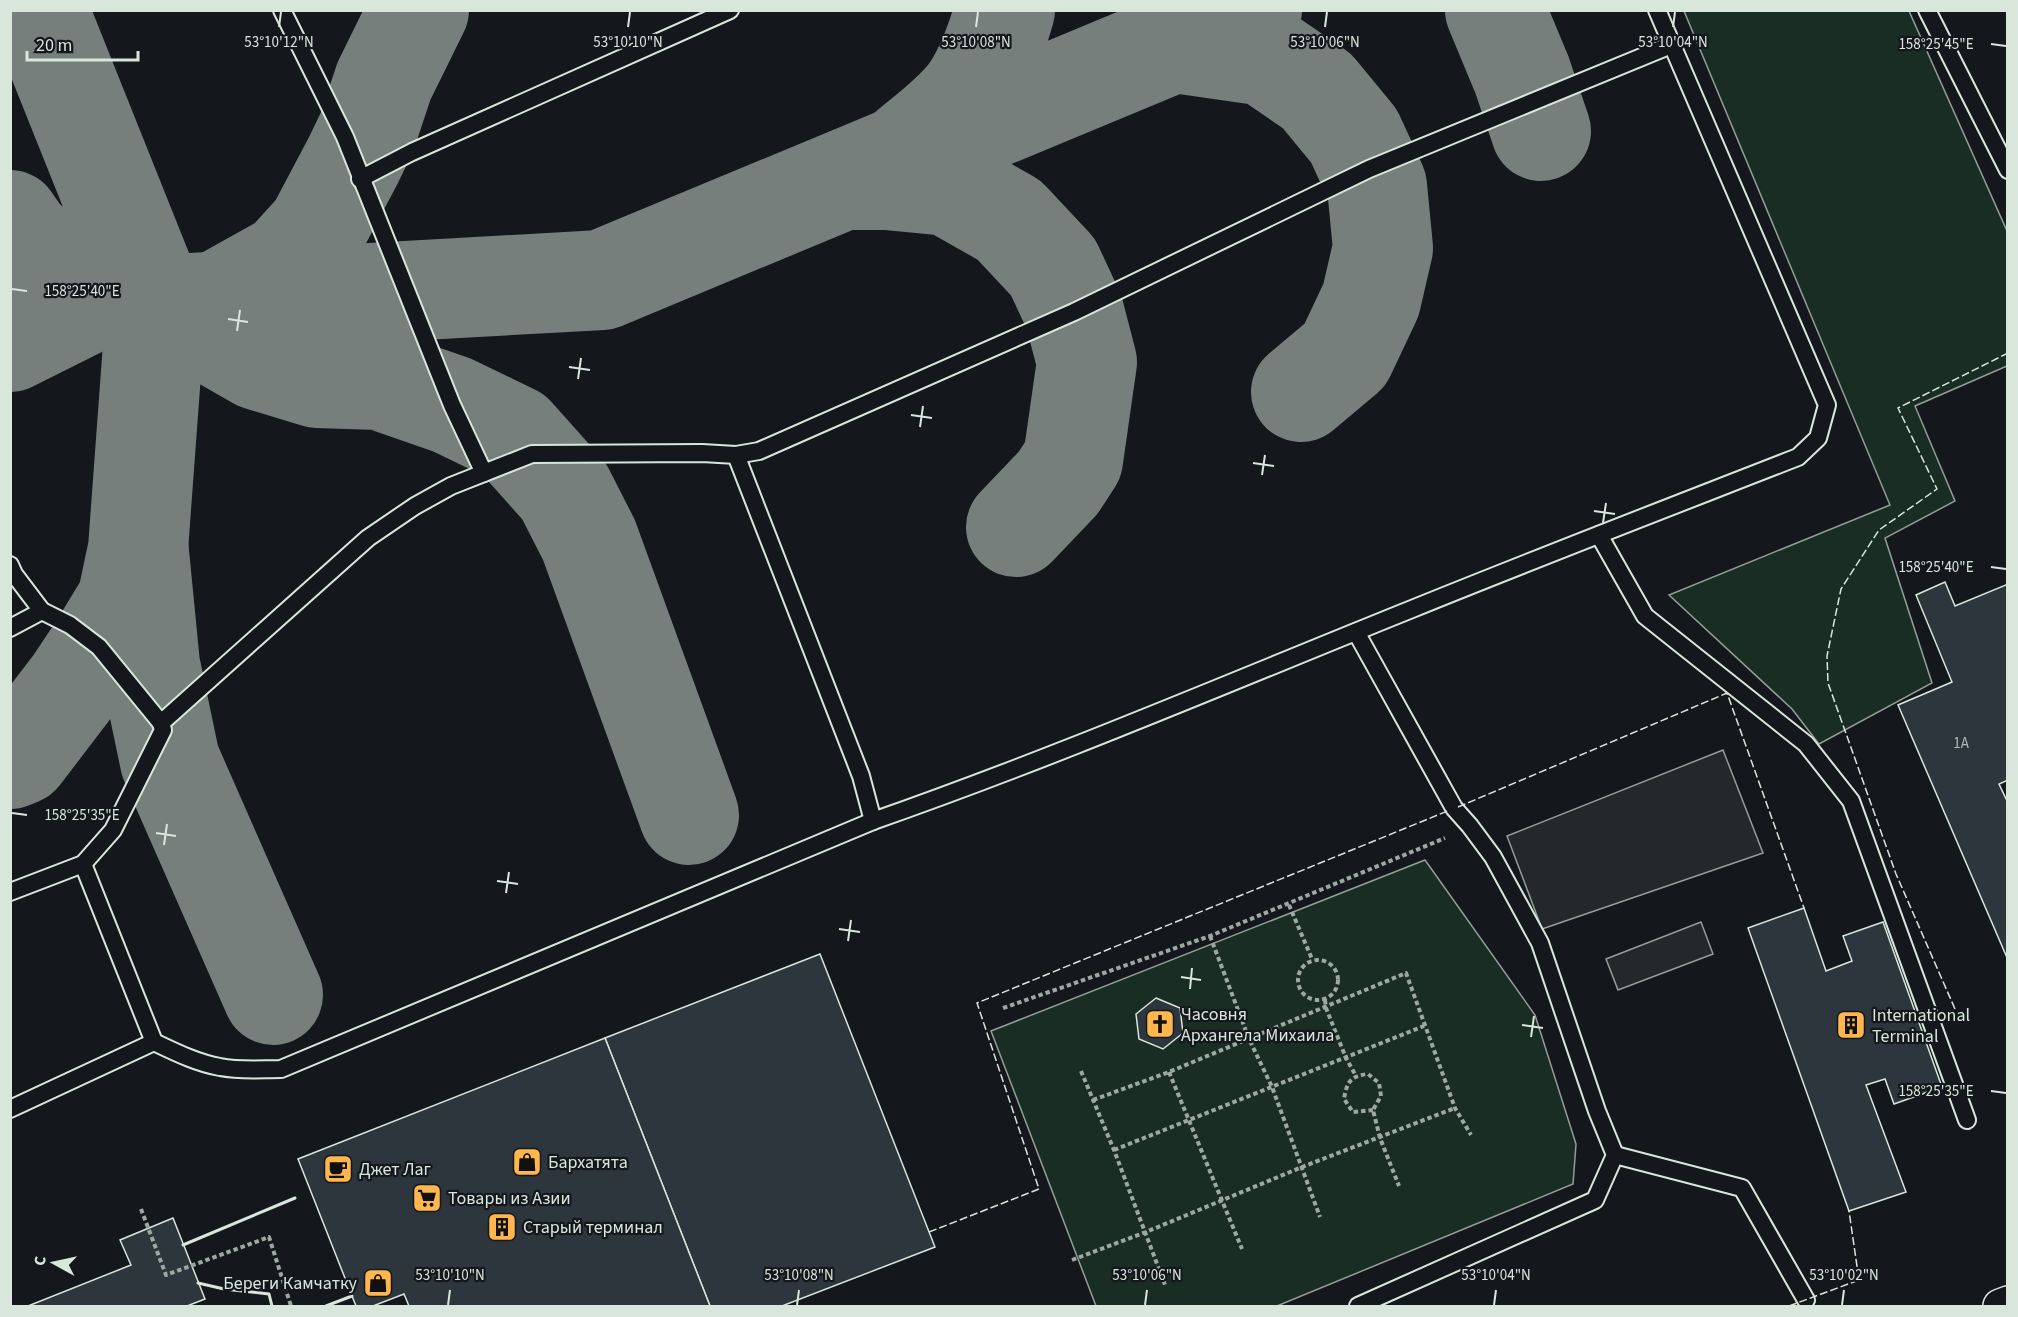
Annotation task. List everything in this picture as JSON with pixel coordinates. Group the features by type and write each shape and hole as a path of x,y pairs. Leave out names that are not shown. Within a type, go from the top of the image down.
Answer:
{"street":[{"path":"2000,1306 2007,1303"}],"lane":[{"path":"282,10 345,138 452,405 484,473"},
{"path":"360,179 412,152 730,10"},
{"path":"83,864 154,1042 190,1058 219,1067 246,1070 281,1068 873,821 976,785 1798,457 1818,438 1827,405 1657,10"},
{"path":"1927,10 2007,170"},
{"path":"161,723 368,538 451,486 532,454 702,453 736,455 759,451 1063,316 1369,169 1671,45"},
{"path":"736,455 861,776 873,821"},
{"path":"1599,535 1645,616 1806,744 1851,801 1967,1120"},
{"path":"10,565 14,574 42,611 70,625 99,647 161,723 163,730 113,830 83,864 10,892"},
{"path":"10,628 42,611"},
{"path":"1356,632 1454,808 1493,857 1540,943 1597,1111 1616,1155 1595,1200 1358,1306"},
{"path":"10,1109 154,1042"},
{"path":"1616,1155 1742,1188 1806,1300"}],"path":[{"path":"1003,1008 1210,936 1433,845 1470,826"},
{"path":"1289,905 1312,960"},
{"path":"1210,936 1249,1039 1272,1087 1320,1217"},
{"path":"1312,960 1327,961 1338,973 1337,989 1325,1000 1309,999 1299,987 1300,970 1312,960"},
{"path":"1093,1100 1169,1072 1406,973 1455,1108 1472,1135"},
{"path":"1325,1000 1346,1058 1356,1076"},
{"path":"1114,1150 1424,1026"},
{"path":"1081,1071 1114,1150 1165,1285"},
{"path":"1169,1072 1242,1249"},
{"path":"1373,1110 1353,1112 1344,1099 1346,1085 1356,1076 1368,1074 1379,1083 1381,1096 1373,1110 1380,1138 1399,1186"},
{"path":"1072,1260 1455,1108"},
{"path":"141,1209 166,1275 269,1237 291,1306"}],"green space":[{"path":"1684,11 1909,11 2007,231 2007,366 1915,406 1955,501 1885,538 1932,683 1819,744 1792,709 1669,595 1890,505"},
{"path":"1425,860 1535,1015 1576,1144 1573,1184 1277,1306 1096,1306 991,1031"}],"shaded area":[{"path":"1723,750 1763,853 1542,929 1507,836"},
{"path":"1701,922 1713,954 1618,990 1606,959"}],"building":[{"path":"1945,582 1955,606 2008,584 2008,780 1999,784 2008,803 2008,960 1898,705 1952,682 1916,595"},
{"name":"International Terminal","path":"1804,908 1826,971 1852,961 1843,936 1883,922 1942,1087 1894,1104 1885,1079 1866,1085 1906,1192 1849,1211 1748,928"},
{"path":"820,954 935,1247 782,1306 710,1306 605,1038"},
{"name":"Часовня Архангела Михаила","path":"1156,998 1180,1008 1183,1033 1163,1049 1139,1039 1136,1014"},
{"name":"Старый терминал","path":"605,1038 710,1306 409,1306 404,1294 373,1306 356,1306 298,1159"},
{"path":"173,1218 205,1299 187,1306 28,1306 131,1265 120,1240"}],"taxiway":[{"path":"10,759 20,755 75,683 127,601 138,549 156,305 38,10"},
{"path":"216,302 286,263 317,229 367,132 384,81 419,10"},
{"path":"910,148 951,114 971,91 991,52 1005,10"},
{"path":"10,220 24,240 102,296 156,305 602,280 1252,10"},
{"path":"1495,10 1522,75 1541,131"},
{"path":"1188,27 1175,43 1266,56 1317,91 1354,136 1377,186 1383,248 1371,300 1345,355 1301,392"},
{"path":"845,180 887,180 949,186 1009,220 1053,267 1074,312 1087,362 1073,460 1058,483 1016,527"},
{"path":"10,342 102,296"},
{"path":"160,307 258,360 317,378 380,380 452,405 514,435 564,491 589,540 689,815"},
{"path":"139,552 150,665 170,761 273,995"}],"fence":[{"path":"1955,1009 1896,874 1828,683 1827,656 1841,589 1879,530 1937,489 1898,408 2008,353"},
{"path":"1458,807 1727,693 1804,908"},
{"path":"929,1232 1039,1189 977,1003 1450,810"},
{"path":"1789,1306 1859,1280 1849,1211"}],"wall":[{"path":"183,1245 295,1198"},
{"path":"198,1283 224,1289 269,1294 272,1306"},
{"path":"326,1306 352,1296"}],"place":[{"name":"Часовня Архангела Михаила","path":"1160,1024"},
{"name":"International Terminal","path":"1851,1025"},
{"name":"Бархатята","path":"527,1162"},
{"name":"Джет Лаг","path":"338,1169"},
{"name":"Товары из Азии","path":"427,1198"},
{"name":"Старый терминал","path":"502,1227"},
{"name":"Береги Камчатку","path":"378,1283"}]}
